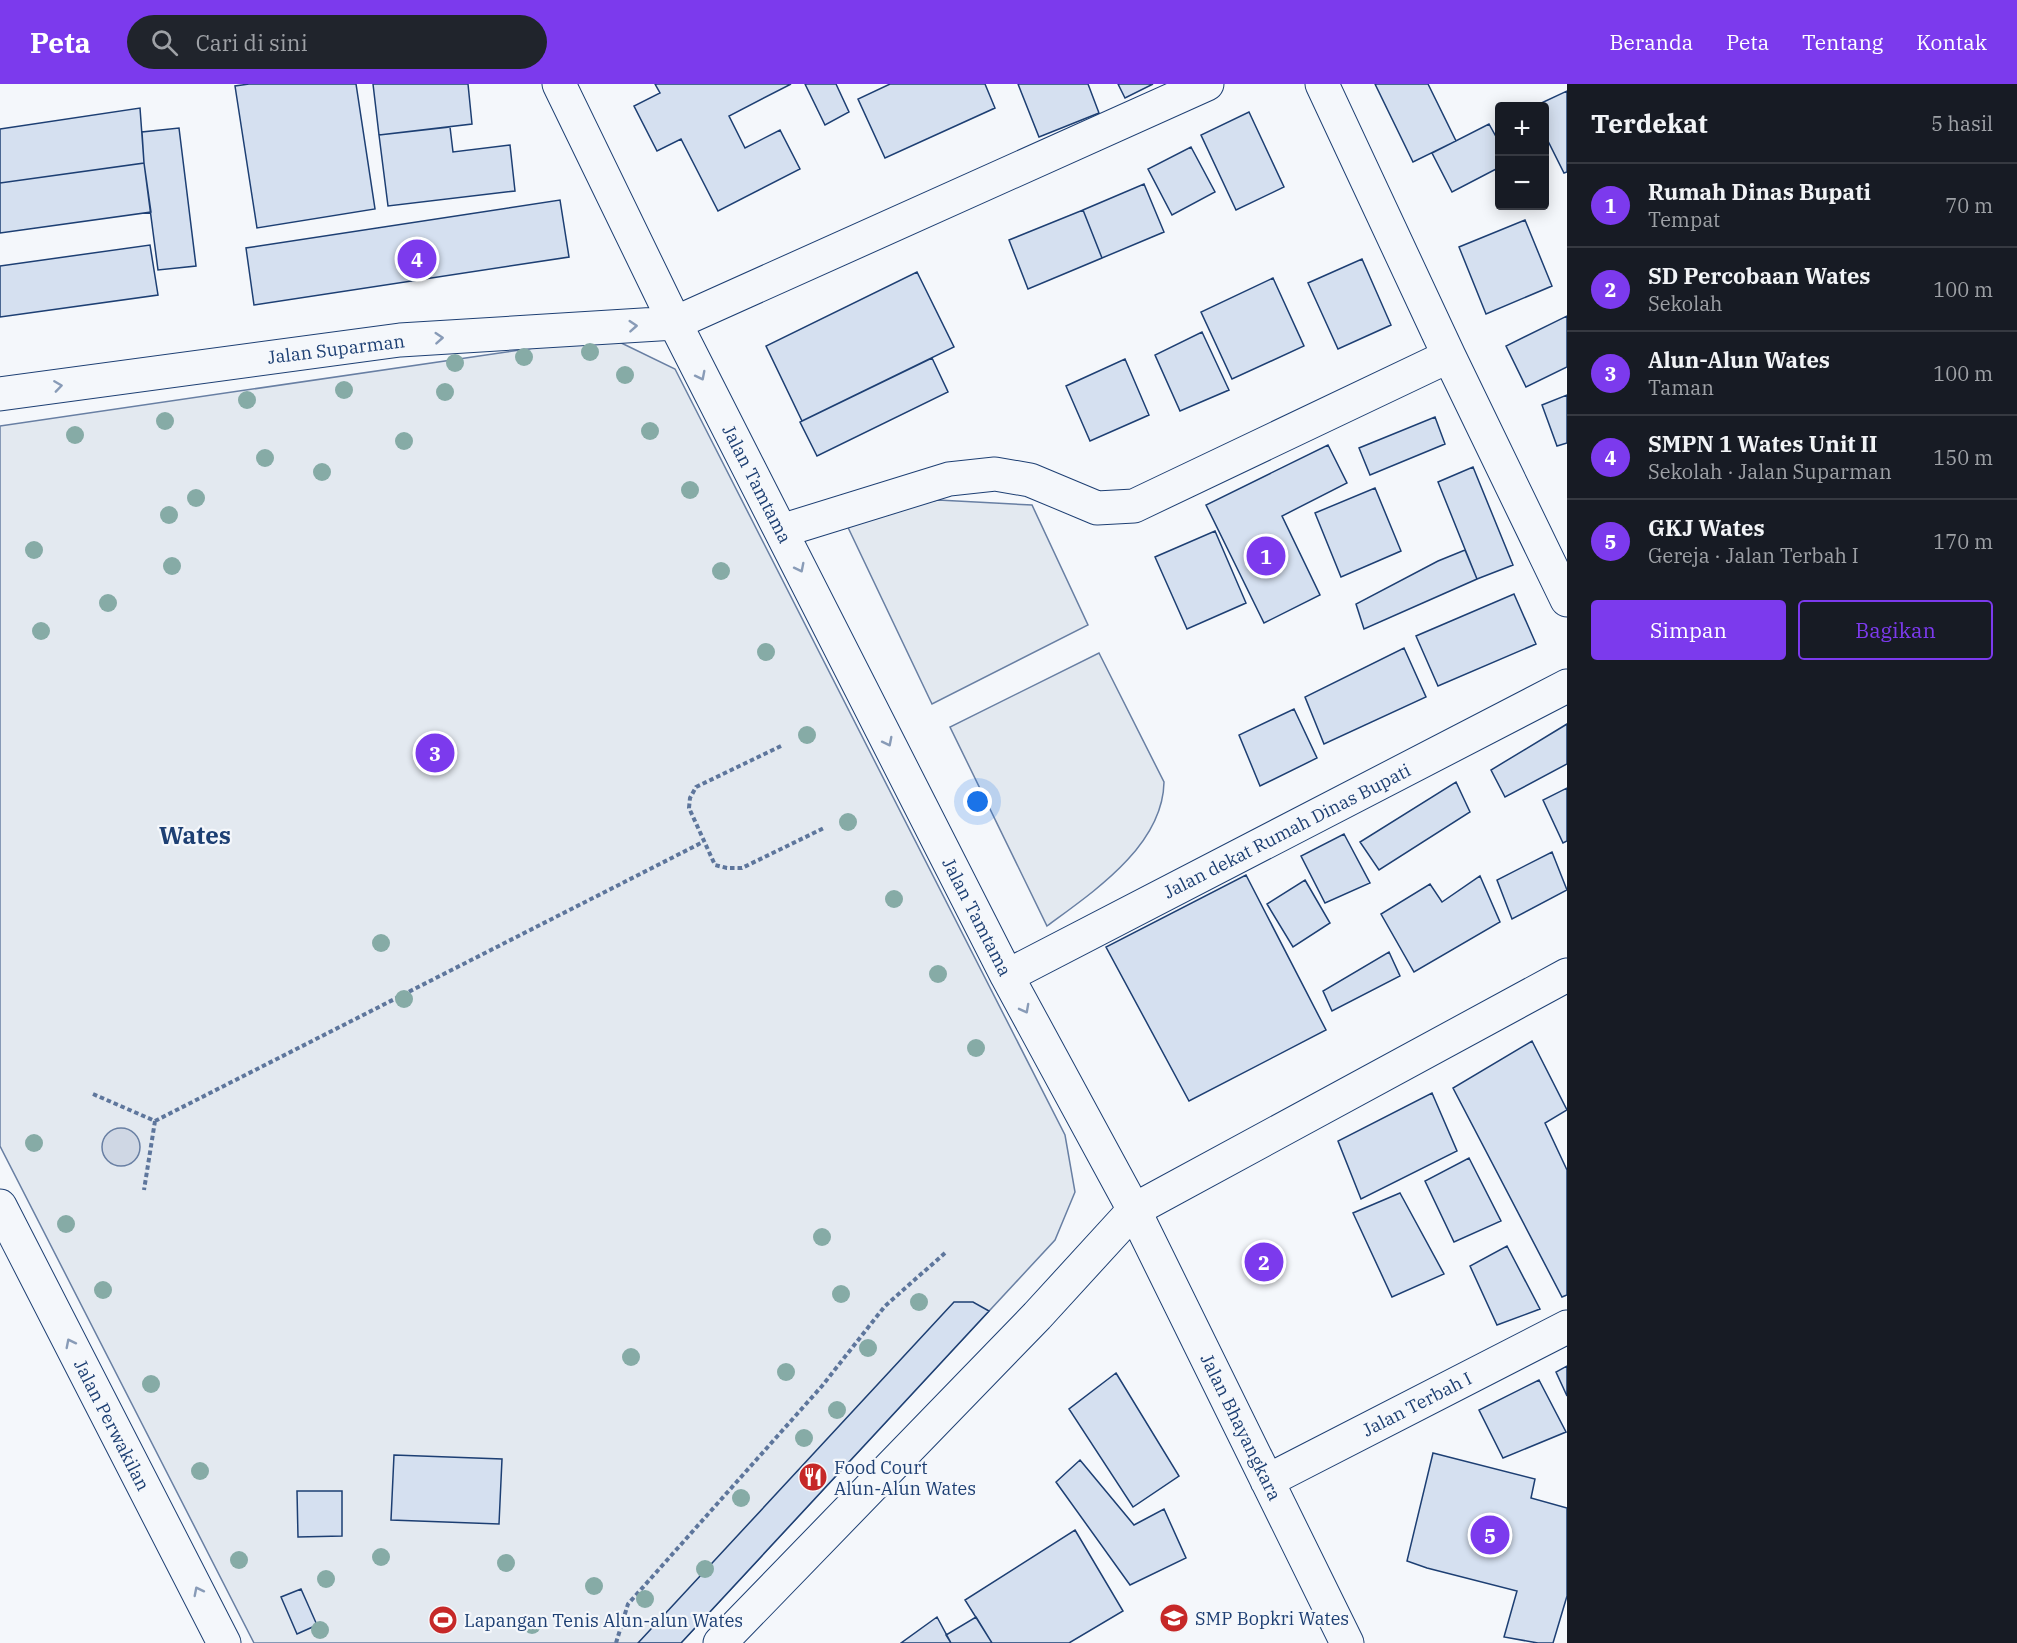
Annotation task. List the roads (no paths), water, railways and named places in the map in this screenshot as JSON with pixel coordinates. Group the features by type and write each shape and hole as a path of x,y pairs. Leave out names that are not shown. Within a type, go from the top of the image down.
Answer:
{"street":[{"name":"Jalan Tamtama","path":"559,84 675,324 1007,976 1134,1210"},
{"path":"675,324 1207,84"},
{"path":"1322,84 1449,356 1567,600"},
{"name":"Jalan Suparman","path":"0,394 400,340 675,324"},
{"path":"781,531 949,479 995,474 1030,480 1097,508 1134,506 1449,356"},
{"name":"Jalan dekat Rumah Dinas Bupati","path":"1007,976 1567,686"},
{"path":"720,1643 1037,1316 1134,1210 1567,975"},
{"name":"Jalan Perwakilan","path":"0,1206 224,1643"},
{"name":"Jalan Bhayangkara","path":"1134,1210 1347,1643"},
{"name":"Jalan Terbah I","path":"1268,1481 1567,1327"}],"place":[{"name":"SMPN 1 Wates Unit II","path":"417,259"},
{"name":"Rumah Dinas Bupati","path":"1266,556"},
{"name":"Alun-Alun Wates","path":"435,753"},
{"name":"SD Percobaan Wates","path":"1264,1262"},
{"name":"Food Court Alun-Alun Wates","path":"813,1477"},
{"name":"GKJ Wates","path":"1490,1535"},
{"name":"SMP Bopkri Wates","path":"1174,1618"},
{"name":"Lapangan Tenis Alun-alun Wates","path":"443,1620"}],"district":[{"name":"Wates","path":"195,835"}]}
